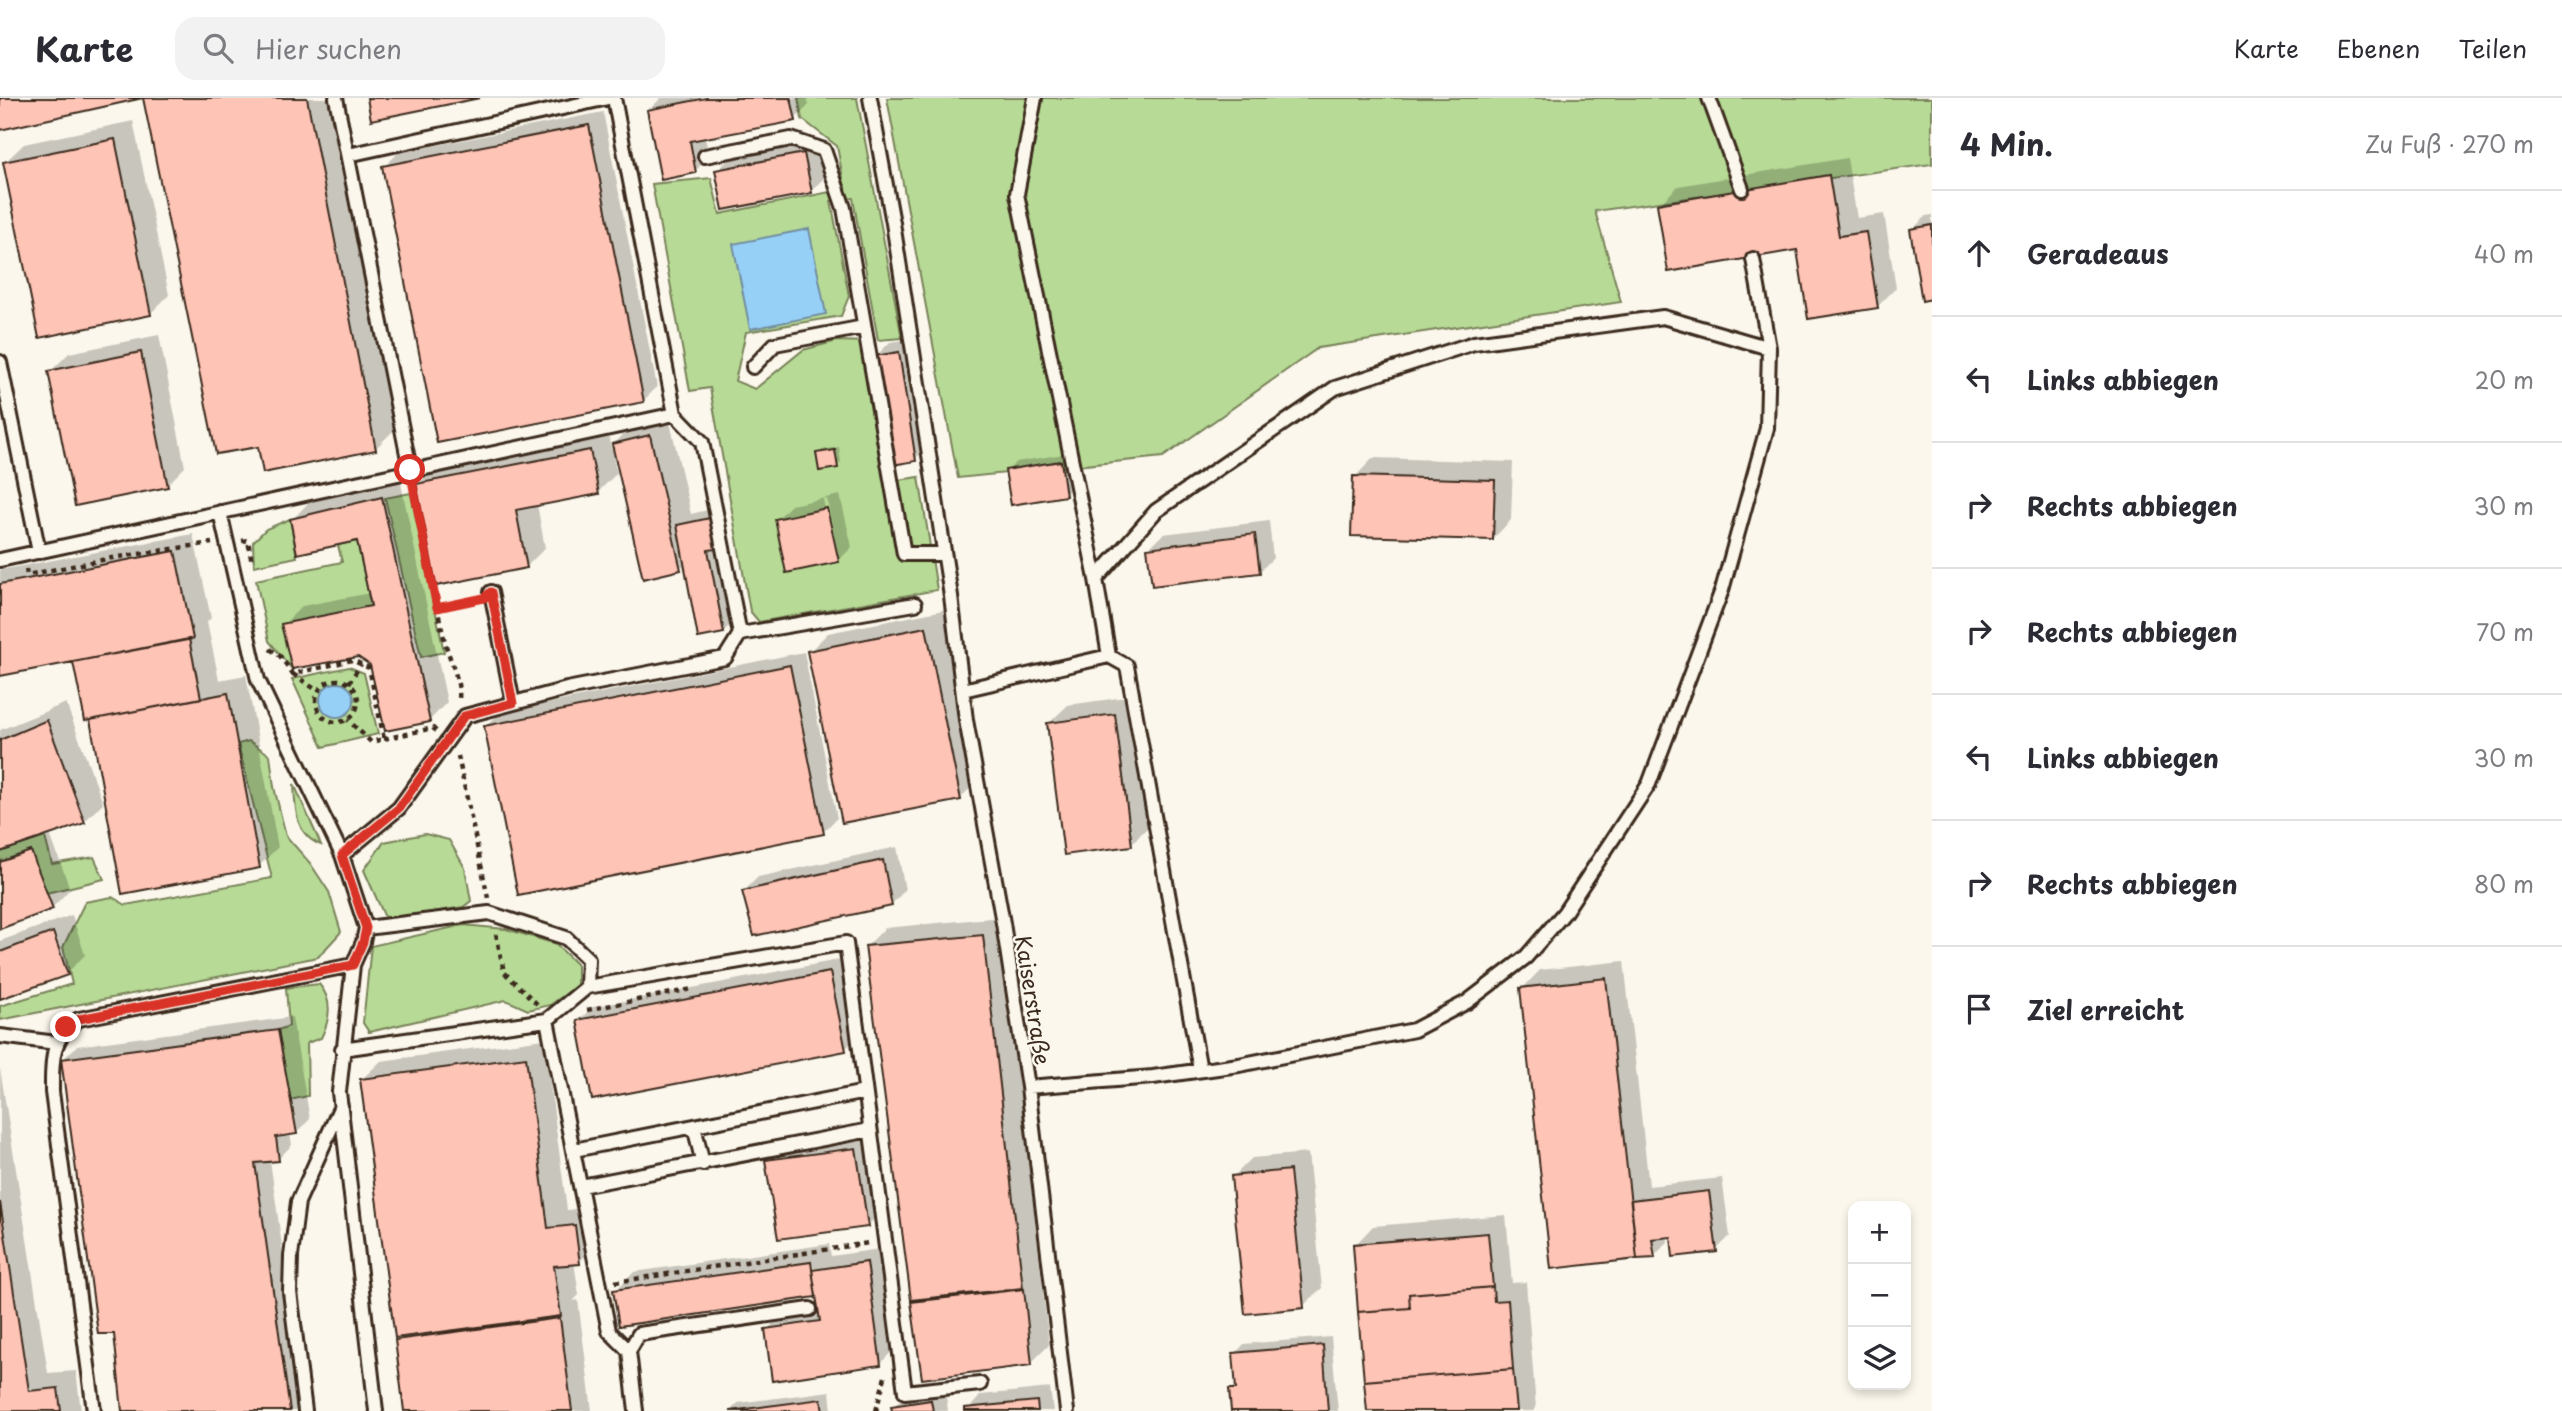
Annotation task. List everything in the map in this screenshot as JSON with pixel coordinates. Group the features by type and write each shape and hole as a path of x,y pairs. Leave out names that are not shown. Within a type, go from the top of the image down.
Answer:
{"lane":[{"path":"336,98 410,470"},
{"path":"348,155 608,98"},
{"path":"342,855 399,808 464,716 567,689 725,658 740,634 702,442 675,414 614,98"},
{"name":"Kaiserstraße","path":"870,98 894,223 963,690 1028,1087 1067,1411"},
{"path":"1035,98 1017,194 1096,579 1109,656"},
{"path":"1709,98 1742,189"},
{"path":"705,156 791,139 824,150 844,208 904,554 944,554"},
{"path":"1028,1087 1153,1077 1239,1065 1413,1030 1467,1002 1526,957 1564,913 1649,785 1722,590 1767,428 1769,348 1753,259"},
{"path":"1096,579 1156,511 1335,388 1474,343 1663,317 1769,348"},
{"path":"753,367 775,344 864,327"},
{"path":"0,362 38,552"},
{"path":"0,559 675,414"},
{"path":"220,512 258,680 342,855 366,928 353,965 339,1091 376,1411"},
{"path":"491,592 513,703"},
{"path":"740,634 915,604"},
{"path":"963,690 1109,656 1127,666 1200,1070"},
{"path":"366,928 489,913 566,938 588,959 587,987"},
{"path":"342,1049 547,1020 587,987 846,943 905,1392 980,1384"},
{"path":"94,1411 52,1092 52,1058 66,1027 79,1019 353,965"},
{"path":"547,1020 610,1331 629,1351 636,1411"},
{"path":"0,1037 57,1043"},
{"path":"574,1150 865,1092"},
{"path":"305,1411 290,1292 291,1256 298,1202 341,1105"},
{"path":"694,1126 703,1164"},
{"path":"582,1186 870,1130"},
{"path":"629,1351 639,1334 810,1309"}],"path":[{"path":"410,470 437,608 460,699"},
{"path":"23,555 27,575 111,558 248,540 253,575"},
{"path":"437,608 484,598 491,592"},
{"path":"267,647 280,656 293,674 318,691"},
{"path":"293,674 352,660 369,668 384,739 371,742 348,720"},
{"path":"349,683 361,664"},
{"path":"332,679 349,683 359,698 357,710 348,720 336,723 324,719 317,709 315,696 321,686 332,679"},
{"path":"610,1283 874,1242"}],"green space":[{"path":"798,98 857,98 902,338 878,340 853,198 831,201 849,296 841,316 746,332 735,381 755,389 803,350 837,341 868,342 891,481 919,477 937,590 759,622 750,611 710,388 690,391 652,184 711,178 720,214 845,189 837,146 802,119"},
{"path":"887,98 1932,98 1932,164 1595,211 1621,302 1318,348 1163,457 958,478"},
{"path":"411,493 444,652 421,657 385,498"},
{"path":"290,519 297,557 254,566 253,542 266,529"},
{"path":"357,541 371,606 292,669 269,641 256,580 342,562 338,545"},
{"path":"349,667 364,673 378,734 323,747 292,679"},
{"path":"249,741 270,755 274,787 286,836 310,863 329,892 341,932 318,957 0,1020 0,1006 72,984 63,947 85,902 112,897 126,905 272,878 238,744"},
{"path":"294,784 321,845 312,841 301,828 296,812"},
{"path":"425,834 449,840 465,868 471,901 463,907 386,920 364,870 384,842"},
{"path":"45,837 52,864 94,857 104,879 46,893 31,851 0,862 0,852"},
{"path":"463,925 506,929 556,944 577,965 577,986 550,1005 528,1010 506,1000 369,1032 363,1023 371,946"},
{"path":"319,984 329,1010 321,1038 307,1043 308,1096 290,1100 278,1030 289,1026 286,988"}],"water":[{"path":"809,229 826,314 750,329 733,244"},
{"path":"337,683 349,688 354,700 349,712 337,717 325,712 320,700 325,688"}],"building":[{"path":"0,98 143,98 0,130"},
{"path":"143,98 307,98 376,450 263,473 258,447 216,454"},
{"path":"367,98 480,98 371,120"},
{"path":"706,98 791,98 796,121 690,141 696,173 661,180 647,110"},
{"path":"589,125 644,402 437,443 382,166"},
{"path":"115,139 151,315 39,338 3,162"},
{"path":"804,153 812,193 723,210 715,170"},
{"path":"1829,175 1839,236 1866,232 1878,308 1808,319 1797,250 1668,272 1657,204"},
{"path":"1932,225 1932,299 1922,301 1910,229"},
{"path":"141,352 168,487 75,506 48,371"},
{"path":"899,352 916,461 892,465 874,356"},
{"path":"650,435 681,570 643,579 612,444"},
{"path":"590,450 599,494 516,510 527,568 436,586 416,484"},
{"path":"835,450 838,468 819,471 816,453"},
{"path":"1061,461 1066,496 1011,505 1005,470"},
{"path":"1353,476 1495,480 1493,540 1351,536"},
{"path":"382,497 430,722 385,731 370,665 358,657 292,669 281,624 371,606 357,541 297,554 290,519"},
{"path":"827,508 839,562 786,573 775,519"},
{"path":"710,518 716,549 708,550 724,633 698,638 677,525"},
{"path":"1255,534 1260,573 1152,586 1147,548"},
{"path":"175,551 193,639 0,676 0,584"},
{"path":"926,627 961,800 842,823 807,651"},
{"path":"189,639 201,698 85,721 73,662"},
{"path":"790,665 824,834 518,895 484,726"},
{"path":"228,693 260,868 122,894 90,720"},
{"path":"1115,714 1132,846 1064,855 1047,723"},
{"path":"47,720 85,823 0,852 0,740"},
{"path":"31,851 53,909 0,929 0,862"},
{"path":"883,860 892,906 754,936 742,891"},
{"path":"53,932 68,975 0,999 0,952"},
{"path":"983,935 1023,1288 911,1300 865,946"},
{"path":"830,972 846,1051 592,1100 577,1020"},
{"path":"1606,978 1637,1259 1551,1269 1520,988"},
{"path":"278,1030 297,1134 276,1137 279,1161 255,1163 290,1411 122,1411 114,1334 98,1334 61,1059"},
{"path":"526,1057 548,1228 575,1225 580,1264 554,1266 561,1316 395,1338 360,1079"},
{"path":"856,1148 868,1227 778,1239 765,1160"},
{"path":"1290,1170 1304,1308 1245,1314 1231,1176"},
{"path":"1709,1191 1717,1252 1673,1257 1671,1237 1652,1239 1655,1258 1637,1259 1631,1200"},
{"path":"0,1202 29,1391 58,1388 61,1411 0,1411"},
{"path":"1488,1233 1493,1287 1409,1294 1410,1308 1358,1312 1353,1244"},
{"path":"811,1262 816,1297 619,1326 613,1290"},
{"path":"867,1262 881,1365 772,1381 765,1329 820,1321 812,1270"},
{"path":"1493,1287 1494,1301 1508,1300 1513,1369 1364,1381 1358,1312 1410,1308 1409,1294"},
{"path":"1024,1289 1032,1365 922,1379 911,1302"},
{"path":"560,1318 572,1411 404,1411 395,1340"},
{"path":"1323,1345 1328,1411 1231,1411 1229,1389 1236,1389 1233,1353"},
{"path":"1513,1369 1517,1411 1367,1411 1364,1381"},
{"path":"821,1399 823,1411 730,1411"},
{"path":"931,1400 933,1411 892,1411 891,1406"},
{"path":"1037,1401 1038,1411 965,1411 965,1408"}],"route":[{"path":"66,1027 79,1019 353,965 366,928 342,855 399,808 464,716 513,703 491,592 484,598 437,608 410,470"}]}
